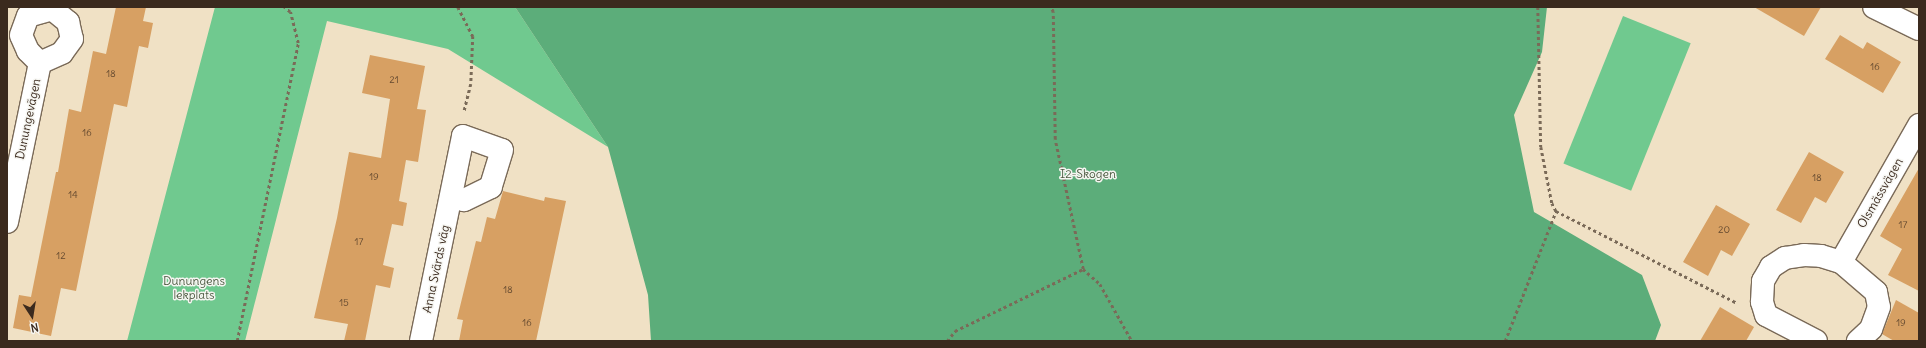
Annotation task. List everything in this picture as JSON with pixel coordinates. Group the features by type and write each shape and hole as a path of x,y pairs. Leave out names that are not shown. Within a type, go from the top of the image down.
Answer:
{"street":[{"path":"1874,7 1919,30"},
{"name":"Dunungevägen","path":"7,222 40,63"},
{"name":"Olsmässvägen","path":"1841,262 1919,125"},
{"name":"Anna Svärds väg","path":"421,341 463,136"},
{"path":"451,197 464,200 491,187 502,150 463,136"},
{"path":"1816,341 1766,314 1762,292 1763,281 1771,267 1785,258 1804,255 1821,256 1841,262 1876,292 1879,307 1871,329 1858,341"}],"path":[{"path":"237,341 298,43 290,12 284,7"},
{"path":"458,7 473,36 471,84 461,122 463,136"},
{"path":"1051,7 1053,12 1056,139 1082,269 1100,284 1132,341"},
{"path":"1538,7 1540,147 1552,203 1556,212 1735,302 1766,314"},
{"path":"1505,341 1556,212"},
{"path":"948,341 955,331 1082,269"}],"green space":[{"name":"Dunungens lekplats","path":"215,7 515,7 608,147 448,49 327,21 245,341 127,341"},
{"name":"I2-Skogen","path":"515,7 1547,7 1542,52 1514,115 1534,212 1642,275 1661,325 1655,341 651,341 648,295 608,147"},
{"path":"1623,16 1691,43 1631,191 1563,163"}],"building":[{"path":"116,7 146,7 143,21 153,23 148,48 139,46 127,107 114,104 76,291 61,288 51,336 13,328 19,295 31,297 56,172 58,172 69,109 81,112 93,51 106,54"},
{"path":"1754,7 1821,7 1804,36"},
{"path":"1840,35 1863,49 1867,42 1901,62 1883,93 1825,59"},
{"path":"370,55 425,66 417,109 426,110 418,162 406,160 399,201 407,203 403,226 392,224 383,265 394,268 390,288 376,285 365,341 344,341 348,324 314,318 337,218 349,152 381,158 390,99 362,93"},
{"path":"1809,152 1844,172 1826,203 1815,197 1801,223 1776,210"},
{"path":"1919,168 1919,291 1888,275 1902,249 1880,236"},
{"path":"503,191 544,201 545,197 566,201 536,341 459,341 463,320 457,319 476,241 481,242 487,217 495,219"},
{"path":"1716,205 1750,224 1732,256 1721,250 1708,276 1683,262"},
{"path":"1896,300 1919,313 1919,341 1894,341 1882,334"},
{"path":"1720,307 1754,327 1746,341 1700,341"}]}
